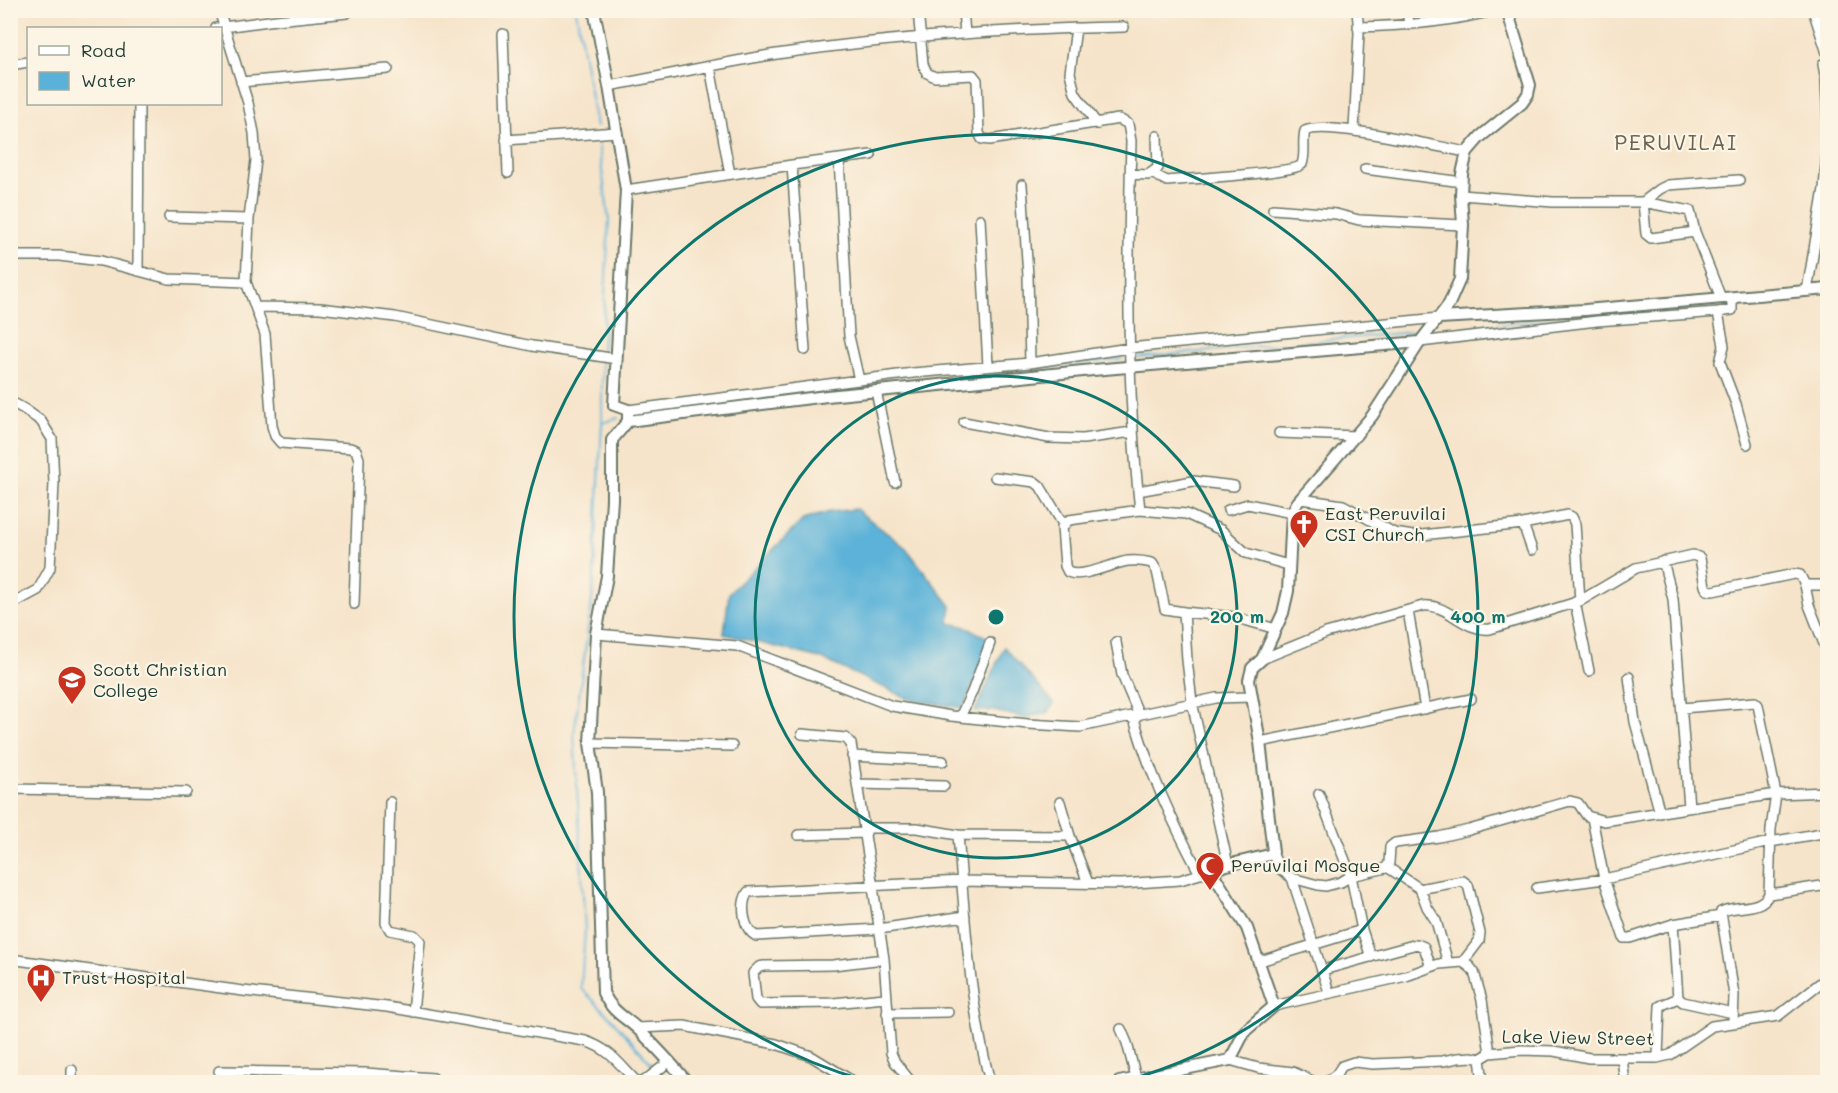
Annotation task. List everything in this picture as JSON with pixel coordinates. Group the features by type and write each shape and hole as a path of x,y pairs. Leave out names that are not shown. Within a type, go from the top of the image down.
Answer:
{"street":[{"path":"219,10 219,27"},
{"path":"594,10 626,190 614,405 628,416 1130,367 1420,342 1597,321 1732,310 1695,232 1690,211 1643,202 1553,202 1461,195"},
{"path":"918,10 923,64 927,73 930,76 970,75 976,77 979,133 982,139 990,140 1119,119 1128,124 1131,141 1128,244 1129,348 1132,432 1140,510"},
{"path":"963,10 965,34"},
{"path":"1354,130 1357,10"},
{"path":"1407,10 1409,25"},
{"path":"1358,27 1461,20 1497,10"},
{"path":"1262,659 1283,613 1288,591 1292,513 1301,499 1372,416 1420,342 1449,304 1460,279 1464,225 1461,195 1467,152 1480,137 1522,103 1528,94 1530,85 1507,10"},
{"path":"1813,10 1827,56"},
{"path":"222,28 347,13"},
{"path":"609,86 770,55 921,37 1032,29 1124,27"},
{"path":"1076,28 1070,73 1075,93 1097,124"},
{"path":"503,34 508,173"},
{"path":"222,35 248,102 255,142 256,160 249,219 246,282 265,334 272,426 275,436 281,443 356,450 359,459 354,603"},
{"path":"10,65 27,62"},
{"path":"1827,63 1823,64 1826,81 1827,123"},
{"path":"710,67 730,174"},
{"path":"241,82 388,69"},
{"path":"138,272 139,105"},
{"path":"1151,173 1167,180 1274,172 1297,168 1302,162 1305,131 1314,128 1354,130 1467,152"},
{"path":"506,140 617,132"},
{"path":"1130,174 1148,175 1158,168 1157,136"},
{"path":"1807,291 1824,189 1827,139"},
{"path":"626,190 871,155"},
{"path":"839,159 849,336 859,380"},
{"path":"792,165 804,350"},
{"path":"1365,169 1462,182"},
{"path":"1643,202 1653,193 1668,185 1739,180"},
{"path":"1022,185 1028,276 1030,363"},
{"path":"1643,202 1646,234 1651,238 1695,232"},
{"path":"1273,209 1336,214 1359,220 1464,225"},
{"path":"169,217 249,219"},
{"path":"980,219 988,366"},
{"path":"10,256 59,256 101,261 169,279 246,282"},
{"path":"687,1083 666,1064 637,1028 611,1008 603,993 597,792 590,743 596,634 607,576 612,499 612,440 628,416 859,380 1030,363 1129,348 1439,318 1585,310 1827,289"},
{"path":"256,307 320,308 395,317 532,346 617,359"},
{"path":"1718,312 1724,346 1720,362 1736,404 1747,444"},
{"path":"876,391 895,482"},
{"path":"10,404 15,404 41,421 52,439 54,483 50,568 38,590 10,603"},
{"path":"964,422 1049,438 1083,439 1132,432"},
{"path":"1279,433 1356,436"},
{"path":"995,477 1035,482 1063,524 1065,566 1068,572 1078,574 1142,560 1152,563 1157,571 1165,609 1234,617 1276,629"},
{"path":"1138,491 1193,482 1234,486"},
{"path":"1301,499 1343,505 1394,533 1413,536 1523,524 1564,515 1572,517 1575,524 1577,601 1589,671"},
{"path":"1228,510 1248,504 1292,513"},
{"path":"1063,524 1069,520 1140,510 1186,514 1221,530 1246,553 1288,565"},
{"path":"1523,524 1532,550"},
{"path":"1463,962 1479,940 1480,933 1468,884 1463,881 1422,890 1387,867 1351,876 1341,882 1326,886 1292,878 1280,869 1272,853 1260,741 1251,697 1250,674 1252,668 1262,659 1326,633 1423,606 1434,606 1469,626 1484,630 1502,626 1577,601 1631,570 1689,555 1699,556 1707,590 1713,591 1794,574 1803,578 1809,605 1827,654"},
{"path":"1663,561 1673,599 1689,807"},
{"path":"1805,585 1827,585"},
{"path":"1408,610 1425,709"},
{"path":"1184,612 1192,702 1228,865"},
{"path":"596,634 737,646 892,706 960,717 1080,727 1192,702 1216,698 1251,697"},
{"path":"1116,642 1122,675 1136,715 1144,756 1200,874"},
{"path":"960,717 990,643"},
{"path":"1629,677 1635,722 1660,813"},
{"path":"1260,741 1471,699"},
{"path":"1682,708 1755,702 1758,705 1776,794 1770,842 1769,894 1766,900 1722,911 1721,916 1734,995 1733,1018"},
{"path":"802,734 846,738 851,744 884,959 886,1013 892,1057 911,1083"},
{"path":"590,743 732,746"},
{"path":"852,756 943,761"},
{"path":"858,784 944,786"},
{"path":"10,789 186,792"},
{"path":"1387,867 1390,847 1395,843 1469,830 1570,801 1578,803 1584,814 1592,819 1604,821 1776,794 1827,792"},
{"path":"1319,794 1351,876 1362,930 1371,957"},
{"path":"390,802 386,923 390,930 414,935 420,941 413,1012"},
{"path":"1060,802 1088,884"},
{"path":"1592,819 1604,879 1624,938 1672,924 1721,916"},
{"path":"798,835 917,828 958,835 1070,836"},
{"path":"1537,888 1604,879 1770,842 1827,832"},
{"path":"958,835 979,1040 990,1083"},
{"path":"965,916 879,929 756,936 749,933 746,928 745,898 748,892 872,884 962,881 1121,884 1180,880 1214,872 1228,865 1272,853"},
{"path":"1214,872 1215,879 1246,928 1260,961 1274,1006"},
{"path":"1292,878 1329,992"},
{"path":"1769,894 1827,885"},
{"path":"1422,890 1423,898 1436,921 1448,963"},
{"path":"1672,924 1678,998 1683,1002 1733,1018 1778,1016 1827,977"},
{"path":"1260,961 1362,930"},
{"path":"1323,970 1417,944 1424,947 1431,967"},
{"path":"10,959 413,1012 596,1045 608,1051 637,1083"},
{"path":"884,959 833,965 764,966 753,974 756,999 760,1004 834,1003 885,998"},
{"path":"1230,1060 1245,1031 1274,1006 1406,976 1448,963 1463,962 1470,967 1477,981 1490,1053"},
{"path":"1658,1057 1660,1006 1678,998"},
{"path":"886,1013 948,1012"},
{"name":"Lake View Street","path":"1483,1083 1480,1059 1490,1053 1521,1050 1554,1051 1589,1058 1658,1057 1670,1055 1712,1026 1733,1018"},
{"path":"637,1028 684,1026 776,1044 812,1056 854,1083"},
{"path":"1121,1029 1136,1078"},
{"path":"1322,1083 1336,1075 1342,1066 1354,1062 1373,1064 1443,1061 1472,1057 1480,1059"},
{"path":"1622,1059 1625,1083"},
{"path":"1119,1083 1230,1060 1258,1068 1293,1072 1314,1083"},
{"path":"643,1083 666,1064"},
{"path":"72,1070 72,1083"},
{"path":"219,1071 433,1078"},
{"path":"304,1072 304,1083"}],"water":[{"path":"856,509 906,548 951,606 949,623 963,626 993,640 963,708 909,699 820,658 724,634 729,593 803,520 830,512"},
{"path":"1004,647 1054,703 1049,712 1025,718 994,711 975,711"}],"waterway":[{"path":"576,10 596,127"},
{"path":"598,142 609,220 602,354"},
{"path":"1735,303 1750,301"},
{"path":"1462,328 1725,303"},
{"path":"1136,358 1423,331"},
{"path":"901,384 1122,359"},
{"path":"602,360 602,423 593,593 574,733 585,930 581,988 656,1069"},
{"path":"602,423 618,418"},
{"path":"660,1073 668,1082"}],"place":[{"name":"East Peruvilai CSI Church","path":"1304,550"},
{"name":"Scott Christian College","path":"72,706"},
{"name":"Peruvilai Mosque","path":"1210,892"},
{"name":"Trust Hospital","path":"41,1004"}],"district":[{"name":"PERUVILAI","path":"1676,143"}]}
